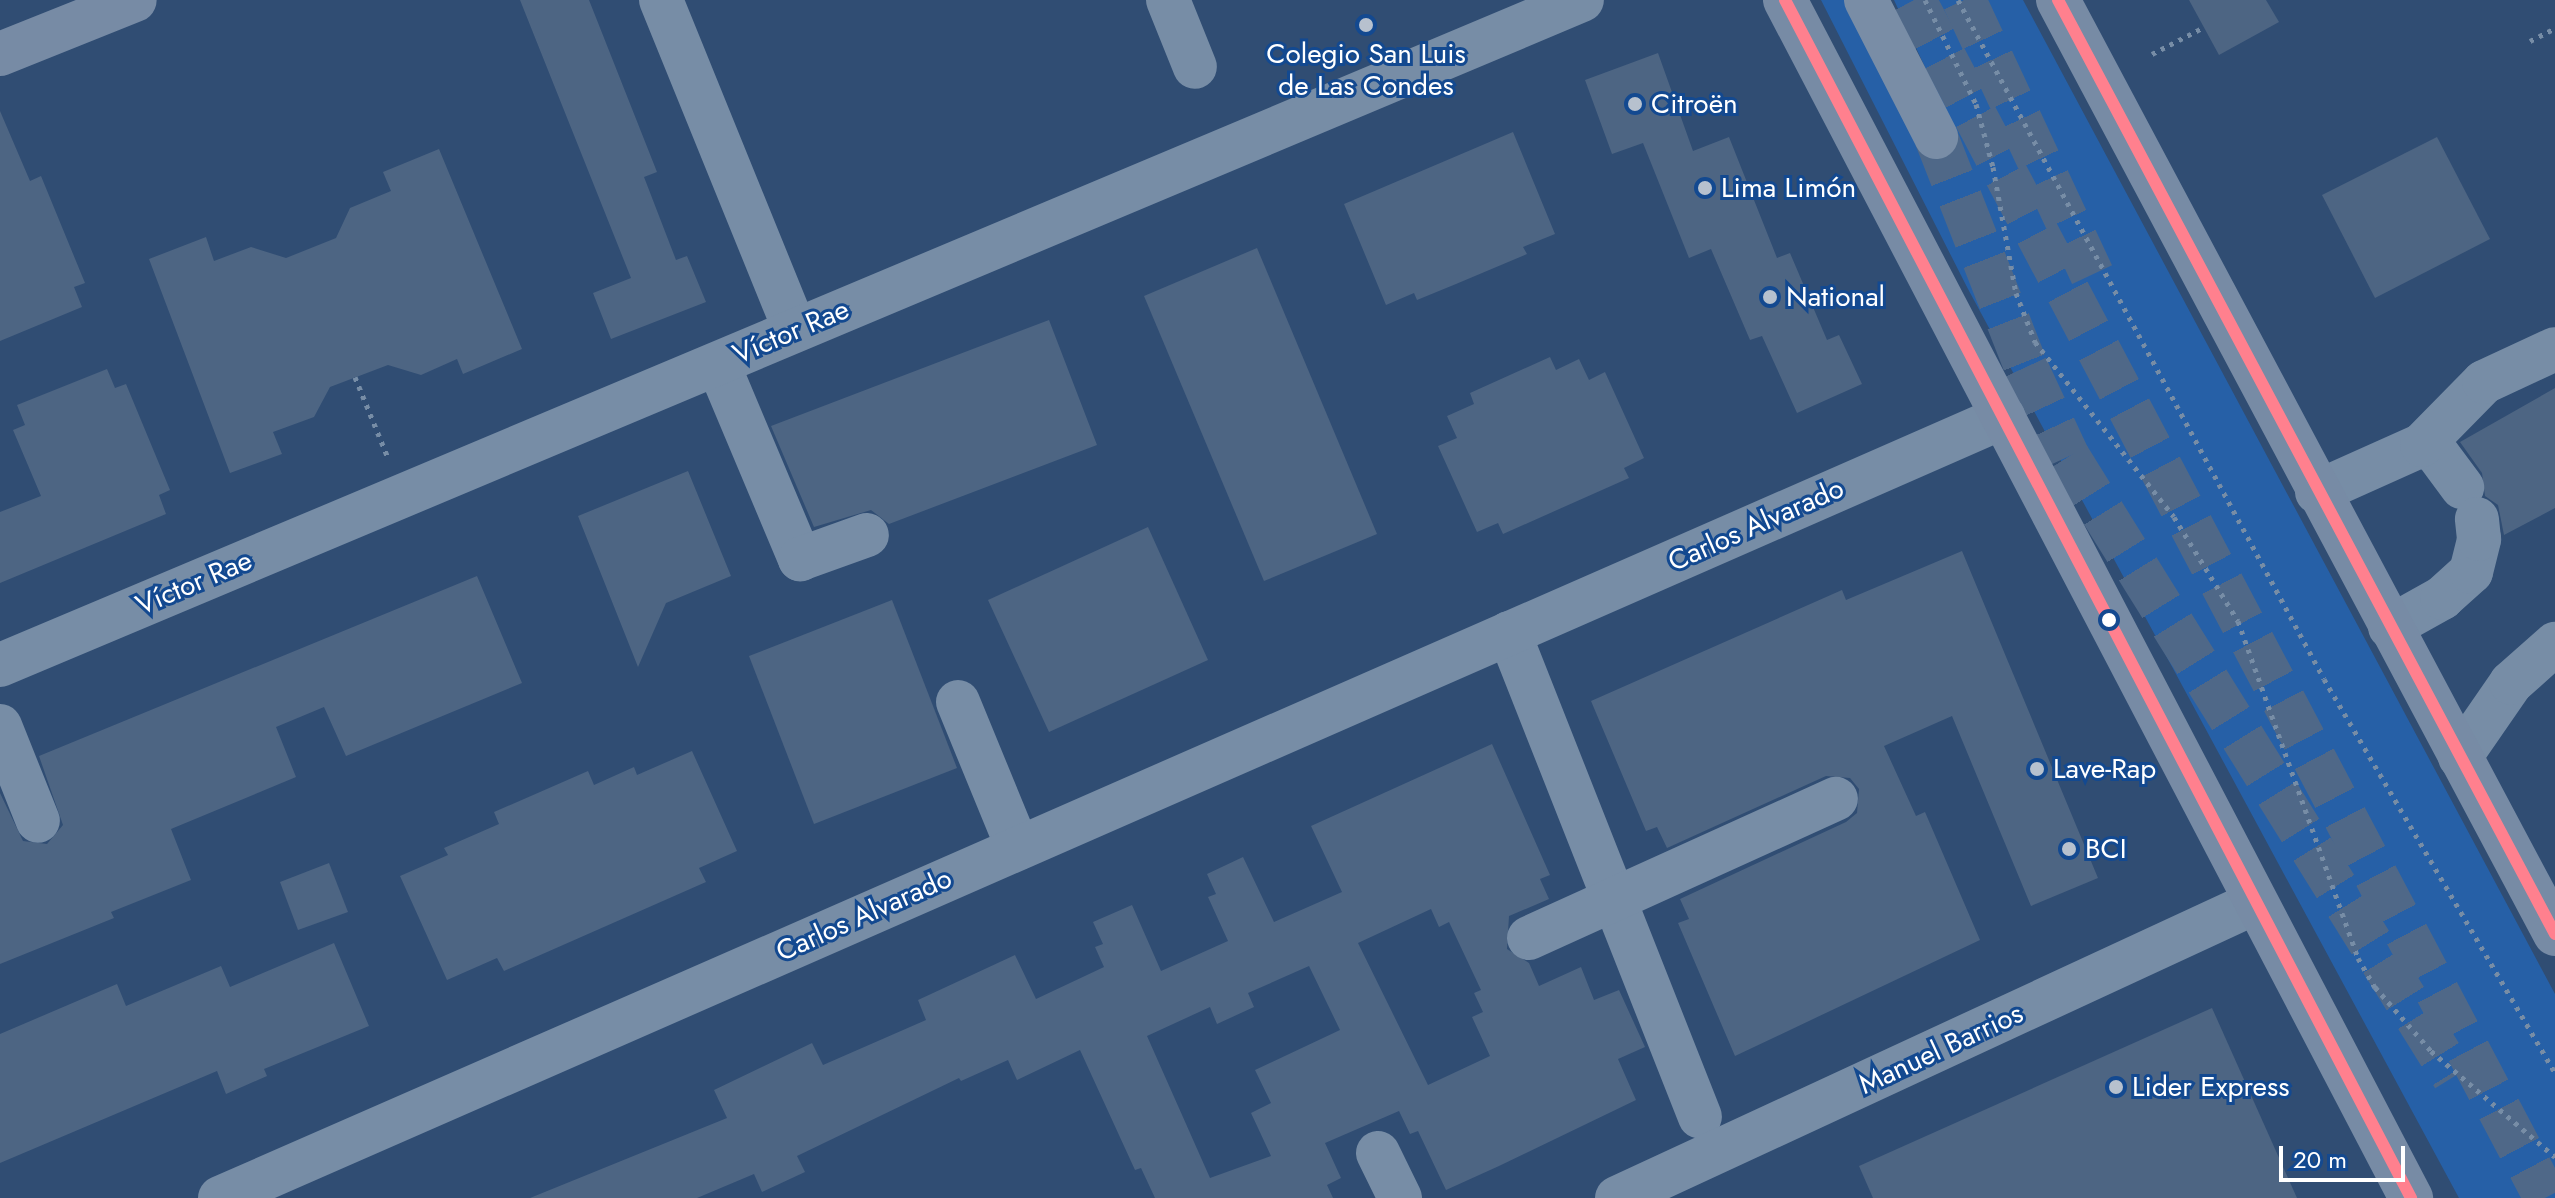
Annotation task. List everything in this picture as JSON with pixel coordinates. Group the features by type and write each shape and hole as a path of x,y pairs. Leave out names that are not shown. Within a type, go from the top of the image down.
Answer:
{"highway":[{"path":"1866,0 1936,137"}],"main road":[{"path":"0,54 135,0"},
{"path":"1785,0 2406,1195"},
{"path":"2058,0 2317,492 2555,934"}],"street":[{"path":"661,0 795,330"},
{"path":"1168,0 1195,67"},
{"name":"Víctor Rae","path":"0,665 1582,0"},
{"path":"2317,492 2422,445 2484,382 2555,349"},
{"path":"718,364 800,559 867,535"},
{"name":"Carlos Alvarado","path":"220,1198 2003,417"},
{"path":"2390,627 2442,598 2471,572 2479,539 2469,503 2436,452 2422,445"},
{"path":"1509,633 1700,1117"},
{"path":"2460,757 2511,683 2555,644"},
{"path":"958,702 1018,848"},
{"path":"0,726 38,821"},
{"path":"1529,938 1836,799"},
{"name":"Manuel Barrios","path":"1624,1196 2254,903"},
{"path":"1378,1153 1400,1198"}],"path":[{"path":"1925,0 1976,104 1993,167 2016,293 2035,342 2174,517 2238,621 2358,958 2375,987 2431,1051 2555,1157"},
{"path":"1958,0 2338,705 2555,1073"},
{"path":"2152,54 2204,27"},
{"path":"2530,41 2555,28"},
{"path":"355,377 389,460"}],"shaded area":[{"path":"1821,0 1844,0 1859,30 1954,130 1894,0 2023,0 2555,994 2555,1198 2459,1198 1968,289"}],"building":[{"path":"520,0 589,0 657,172 644,177 676,260 687,256 706,302 611,339 593,293 631,278"},
{"path":"2189,0 2266,0 2279,22 2219,55"},
{"path":"1658,53 1693,151 1729,137 1777,258 1790,253 1827,340 1839,335 1862,384 1797,413 1762,336 1750,340 1711,249 1689,258 1643,143 1612,154 1585,80"},
{"path":"0,111 30,181 41,176 85,283 74,287 82,307 0,341"},
{"path":"1513,132 1555,234 1523,247 1527,254 1456,284 1417,300 1414,293 1386,305 1344,204"},
{"path":"2437,137 2490,239 2375,298 2322,195"},
{"path":"439,149 522,349 463,374 457,359 421,375 388,365 330,387 314,417 273,432 282,454 230,473 149,259 206,237 214,261 251,247 286,258 336,238 350,208 391,191 383,172"},
{"path":"1257,248 1377,534 1264,581 1144,296"},
{"path":"1049,320 1097,445 889,524 871,510 814,527 771,426"},
{"path":"1550,357 1556,370 1579,359 1589,380 1605,372 1644,458 1624,468 1629,478 1503,534 1498,523 1477,532 1438,446 1457,438 1447,416 1474,404 1470,393"},
{"path":"107,369 115,388 126,384 170,490 159,495 166,514 0,583 0,512 41,496 13,430 25,425 17,405"},
{"path":"2555,388 2555,508 2504,535 2498,505 2485,496 2482,473 2460,442"},
{"path":"688,471 731,576 666,603 638,667 578,516"},
{"path":"1148,527 1208,660 1049,732 988,600"},
{"path":"1962,551 2098,878 2031,906 1952,716 1884,746 1916,816 1925,812 1980,940 1735,1056 1678,923 1689,919 1680,899 1846,822 1857,813 1859,789 1850,778 1826,776 1667,848 1657,827 1646,831 1591,701 1842,590 1846,600"},
{"path":"477,576 522,683 346,756 324,707 276,727 296,777 171,829 191,880 111,912 114,918 0,964 0,793 23,841 47,844 63,825 39,756"},
{"path":"892,600 957,768 814,824 749,656"},
{"path":"1492,744 1550,875 1540,879 1549,899 1509,916 1507,949 1529,963 1539,986 1581,967 1594,1000 1619,990 1645,1047 1618,1059 1636,1100 1446,1190 1418,1131 1410,1134 1399,1111 1325,1143 1341,1178 1327,1185 1333,1198 1155,1198 1141,1168 1135,1170 1080,1050 1017,1080 1008,1060 961,1081 959,1078 797,1156 805,1172 762,1192 754,1174 697,1198 530,1198 727,1118 714,1090 812,1043 823,1065 926,1020 918,1000 1015,955 1036,999 1104,967 1095,947 1103,944 1093,922 1132,905 1161,971 1228,941 1208,897 1216,894 1207,874 1243,857 1274,922 1342,892 1311,826","holes":["1431,909 1439,927 1449,922 1481,990 1474,993 1483,1012 1472,1017 1490,1056 1428,1085 1358,943","1309,966 1340,1030 1255,1070 1271,1103 1251,1113 1271,1156 1210,1178 1147,1036 1210,1007 1217,1024 1254,1007 1248,993"]},
{"path":"692,751 737,851 699,868 706,882 504,971 497,958 447,980 400,876 448,855 444,848 499,824 494,812 588,771 594,785 634,767 637,775"},
{"path":"329,863 348,912 298,930 280,882"},
{"path":"334,943 369,1026 264,1069 267,1076 226,1094 217,1071 0,1163 0,1034 117,984 126,1006 221,966 230,987"},
{"name":"Lider Express","path":"2212,1008 2297,1198 1873,1198 1859,1166"}],"tunnel":[{"path":"1914,0 2546,1198"},
{"path":"1964,0 2092,275"},
{"path":"1936,137 2026,367 2068,457 2454,1077"}],"transit line":[{"path":"1785,0 2411,1198"},
{"path":"2058,0 2555,934"}],"place":[{"name":"Colegio San Luis de Las Condes","path":"1366,25"},
{"name":"Citroën","path":"1635,104"},
{"name":"Lima Limón","path":"1705,188"},
{"name":"National","path":"1770,297"},
{"name":"Lave-Rap","path":"2037,769"},
{"name":"BCI","path":"2069,849"},
{"name":"Lider Express","path":"2116,1087"}]}
